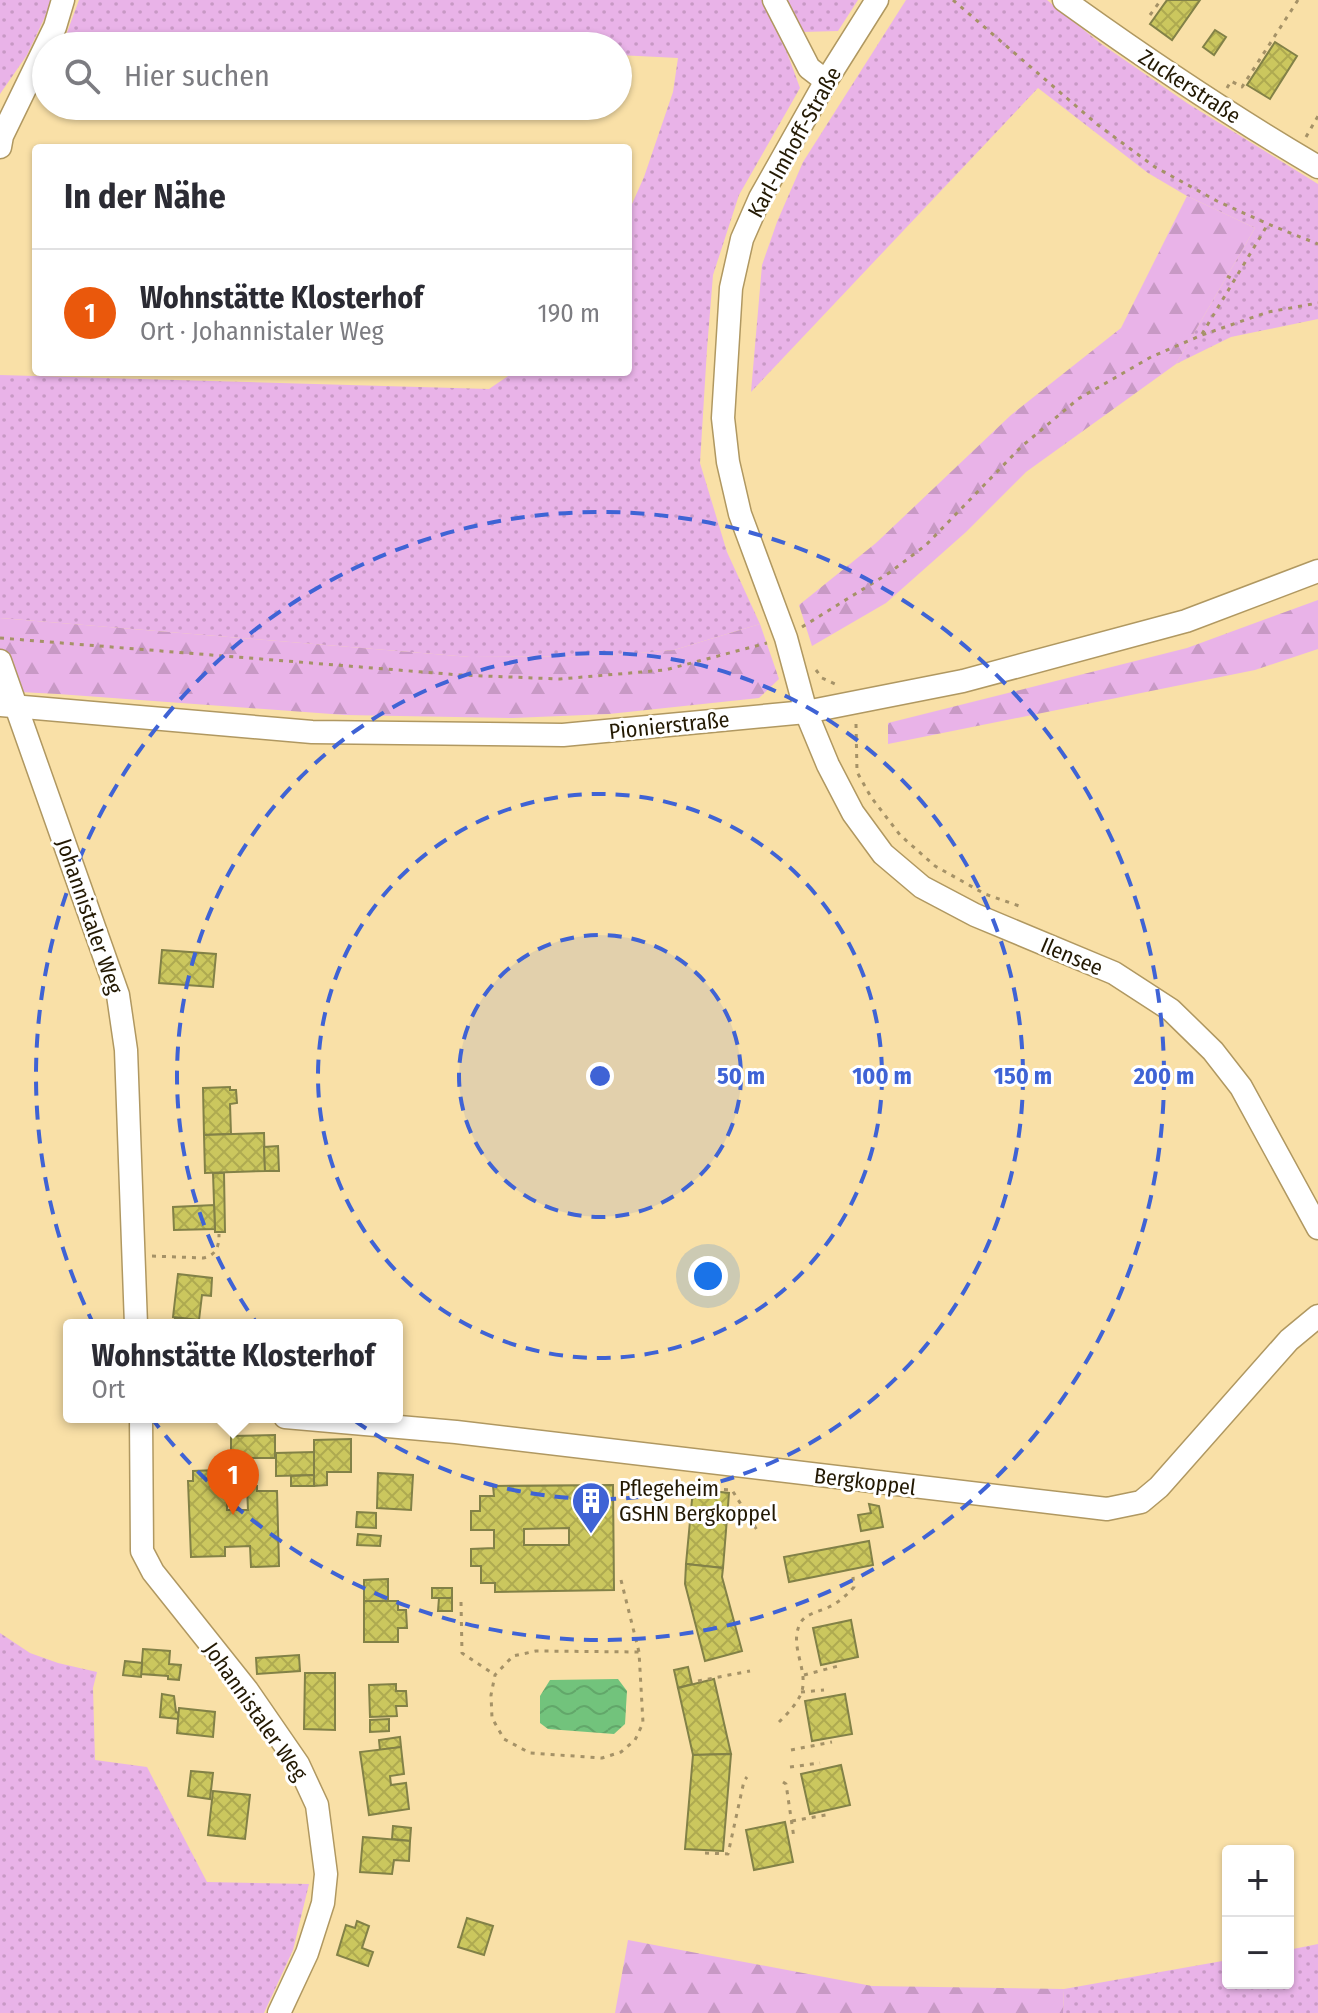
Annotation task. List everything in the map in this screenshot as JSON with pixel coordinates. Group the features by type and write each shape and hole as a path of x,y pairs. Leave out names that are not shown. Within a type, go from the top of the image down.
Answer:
{"street":[{"path":"53,32 63,0"},
{"path":"774,0 809,68 826,81"},
{"name":"Karl-Imhoff-Straße","path":"806,712 786,638 740,514 728,462 723,418 731,288 742,239 760,198 826,81 877,0"},
{"name":"Zuckerstraße","path":"1064,0 1117,39 1318,167"},
{"path":"0,147 2,136 32,74"},
{"name":"Pionierstraße","path":"9,706 312,732 563,735 806,712 963,681 1186,621 1318,571"},
{"name":"Johannistaler Weg","path":"0,661 9,706 118,995 126,1050 136,1319"},
{"name":"Ilensee","path":"806,712 828,765 853,813 883,854 902,871 922,887 975,915 1114,973 1171,1010 1213,1051 1241,1087 1318,1228"},
{"name":"Bergkoppel","path":"353,1423 456,1432 1107,1509 1141,1502 1159,1487 1289,1340 1318,1316"},
{"name":"Johannistaler Weg","path":"141,1423 142,1551 153,1572 247,1690 298,1764 317,1805 326,1874 323,1903 307,1953 279,2013"}],"path":[{"path":"953,0 1098,125 1155,167 1217,201 1318,244"},
{"path":"1150,15 1161,0"},
{"path":"1216,104 1231,81 1242,87 1298,0"},
{"path":"1202,335 1268,224"},
{"path":"1227,276 1235,280"},
{"path":"0,638 460,675 560,679 665,670 786,638 889,573 926,545 1021,447 1078,399 1151,357 1268,312 1318,303"},
{"path":"814,668 822,678 850,689 855,702 857,772 871,797 900,835 935,866 985,894 1022,907"},
{"path":"133,1255 210,1257 219,1245 219,1234"},
{"path":"714,1489 732,1490 757,1530"},
{"path":"779,1722 795,1705 801,1692 804,1675 797,1650 797,1634 802,1620 848,1595 854,1587 853,1577"},
{"path":"621,1580 639,1652 643,1723 635,1740 621,1752 602,1758 530,1753 504,1739 492,1718 491,1695 495,1675 513,1656 536,1651 639,1652"},
{"path":"461,1602 462,1653 495,1675"},
{"path":"804,1675 842,1665"},
{"path":"698,1681 750,1671"},
{"path":"801,1692 824,1690"},
{"path":"791,1750 832,1742"},
{"path":"790,1767 820,1763"},
{"path":"705,1853 728,1854 747,1777"},
{"path":"783,1782 786,1784 794,1838"},
{"path":"792,1821 826,1815"}],"green space":[{"path":"0,0 53,0 38,32 32,32 32,44 27,55 0,94"},
{"path":"79,0 763,0 800,88 739,195 713,275 700,463 727,552 760,624 674,650 605,656 470,657 0,618 0,375 489,389 508,376 632,376 632,204 673,92 678,58 632,56 632,32 67,32"},
{"path":"786,0 858,0 838,31 802,32"},
{"path":"906,0 1047,0 1100,43 1187,103 1318,184 1318,319 1231,337 1176,364 1255,228 1187,196 1148,173 1038,88 751,392 762,265 777,222 803,162"},
{"path":"1187,196 1255,228 1176,364 1026,472 966,532 886,603 812,646 799,605 876,543 1011,415 1121,328"},
{"path":"1318,600 1318,649 1255,670 888,744 888,723 1187,648"},
{"path":"0,618 470,657 605,656 674,650 760,624 779,679 759,698 609,714 513,718 345,715 0,691"},
{"path":"0,1633 30,1653 97,1672 93,1688 95,1760 147,1767 207,1882 309,1884 293,1950 264,2013 0,2013"},
{"path":"628,1940 872,1986 1064,1989 1063,2013 615,2013"},
{"path":"1318,1944 1318,2013 1063,2013 1064,1989 1222,1961 1222,1989 1294,1989 1294,1949"}],"water":[{"path":"618,1679 627,1691 625,1724 614,1734 548,1729 540,1723 540,1696 550,1680"}],"building":[{"path":"1167,0 1200,0 1172,40 1150,24"},
{"path":"1215,30 1226,37 1214,55 1203,47"},
{"path":"1275,42 1297,56 1270,99 1247,85"},
{"path":"162,950 216,954 213,987 159,983"},
{"path":"230,1087 230,1090 236,1090 237,1103 230,1104 231,1134 204,1135 203,1088"},
{"path":"264,1133 265,1171 205,1173 204,1135"},
{"path":"278,1146 279,1171 265,1171 264,1147"},
{"path":"213,1173 224,1173 225,1232 215,1232"},
{"path":"214,1205 215,1229 174,1230 173,1207"},
{"path":"178,1274 212,1278 211,1296 202,1295 199,1319 173,1317"},
{"path":"275,1435 275,1458 231,1458 231,1436"},
{"path":"351,1439 351,1472 327,1472 327,1485 314,1486 314,1440"},
{"path":"314,1452 314,1475 276,1476 276,1453"},
{"path":"217,1470 217,1478 238,1477 239,1495 227,1495 227,1510 248,1510 247,1486 257,1486 257,1491 277,1491 279,1566 251,1567 250,1546 225,1547 225,1556 191,1557 188,1481 193,1481 193,1471"},
{"path":"378,1473 413,1475 411,1510 377,1508"},
{"path":"314,1475 314,1486 291,1486 291,1476"},
{"name":"Pflegeheim GSHN Bergkoppel","path":"613,1485 614,1590 495,1592 495,1583 481,1583 481,1566 471,1566 471,1549 494,1548 494,1530 471,1530 471,1511 480,1511 480,1496 494,1496 493,1486","holes":["569,1528 569,1545 524,1545 524,1529"]},
{"path":"693,1489 729,1493 723,1568 686,1564"},
{"path":"869,1504 879,1506 883,1527 861,1531 858,1515 871,1513"},
{"path":"357,1512 376,1513 376,1528 356,1527"},
{"path":"358,1534 381,1536 380,1546 357,1545"},
{"path":"869,1541 873,1565 789,1582 784,1557"},
{"path":"686,1564 723,1568 722,1577 742,1651 705,1661 685,1584"},
{"path":"388,1579 388,1601 364,1601 364,1580"},
{"path":"432,1588 452,1588 452,1598 432,1598"},
{"path":"439,1598 452,1598 452,1611 438,1611"},
{"path":"364,1601 398,1601 398,1610 406,1610 407,1628 398,1628 398,1642 364,1642"},
{"path":"851,1620 858,1657 821,1665 813,1628"},
{"path":"143,1649 170,1651 169,1664 181,1665 179,1680 141,1674"},
{"path":"299,1655 300,1671 257,1674 256,1658"},
{"path":"125,1661 142,1663 141,1677 123,1675"},
{"path":"688,1667 692,1684 678,1688 674,1670"},
{"path":"305,1673 335,1673 335,1730 304,1729"},
{"path":"714,1679 731,1754 693,1755 678,1688"},
{"path":"396,1684 396,1691 406,1691 407,1706 396,1706 397,1716 370,1717 369,1685"},
{"path":"162,1694 174,1696 178,1719 160,1717"},
{"path":"845,1694 852,1734 812,1741 805,1701"},
{"path":"179,1708 215,1712 213,1737 177,1733"},
{"path":"389,1719 389,1731 370,1732 370,1720"},
{"path":"400,1737 401,1747 380,1750 379,1740"},
{"path":"401,1747 404,1774 390,1776 391,1785 406,1783 409,1809 369,1815 360,1752"},
{"path":"731,1754 723,1851 685,1849 693,1755"},
{"path":"841,1765 850,1805 810,1814 801,1774"},
{"path":"191,1771 213,1773 210,1799 188,1796"},
{"path":"213,1791 250,1795 245,1839 208,1835"},
{"path":"785,1822 793,1862 754,1870 746,1830"},
{"path":"393,1826 411,1828 410,1841 392,1839"},
{"path":"363,1837 410,1841 409,1861 394,1860 392,1874 360,1872"},
{"path":"467,1918 493,1926 484,1955 458,1947"},
{"path":"357,1921 369,1926 362,1948 373,1952 368,1966 337,1955 346,1925 355,1928"}],"place":[{"name":"Wohnstätte Klosterhof","path":"233,1515"},
{"name":"Pflegeheim GSHN Bergkoppel","path":"591,1535"}]}
